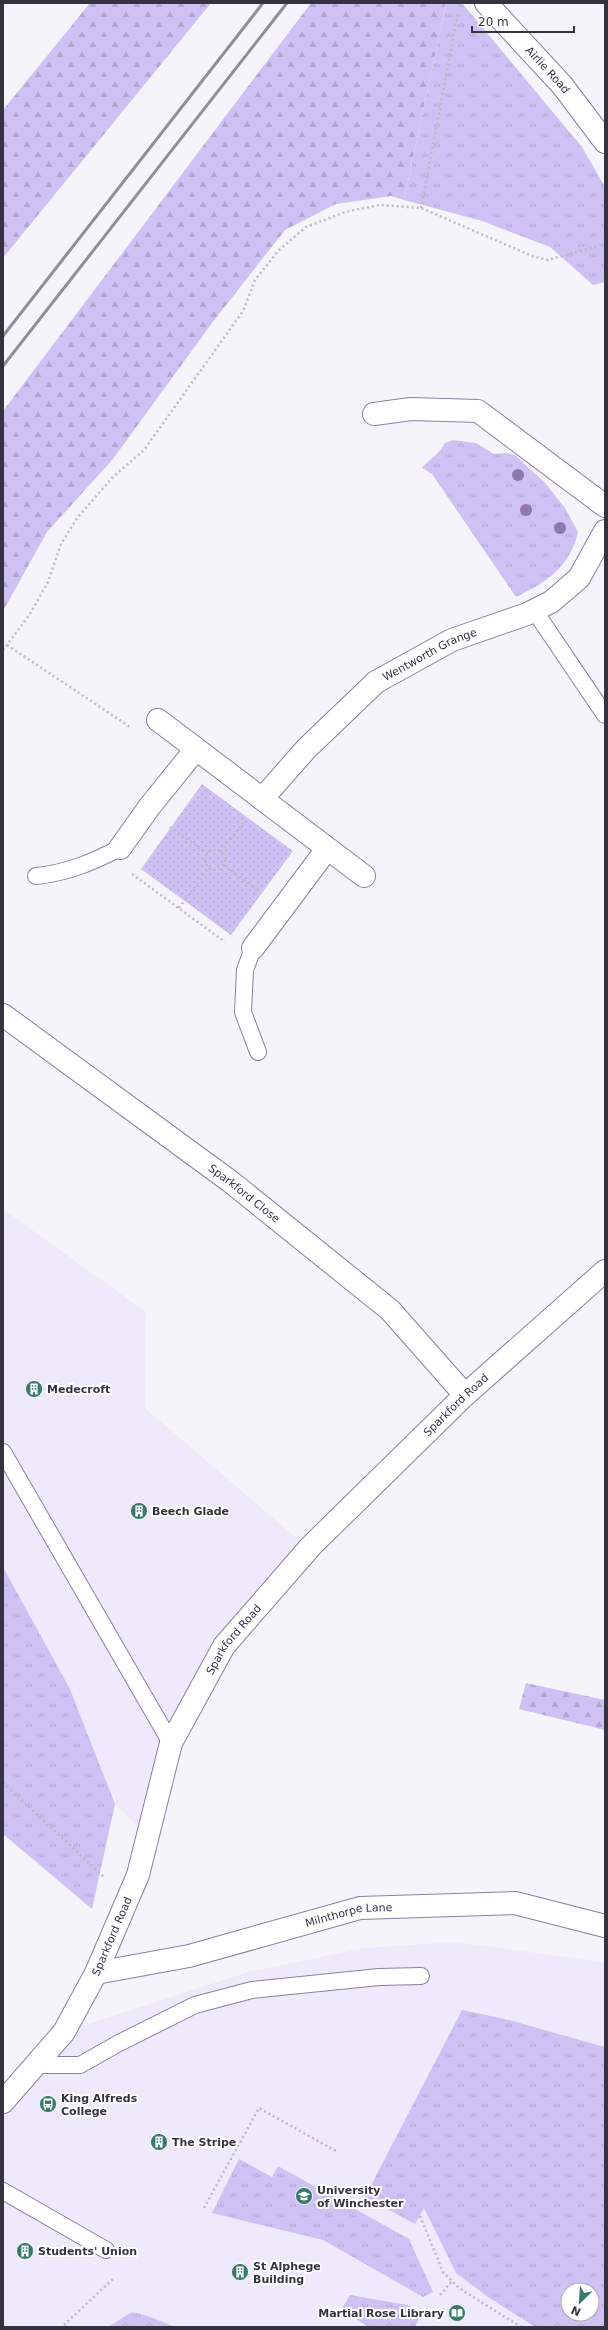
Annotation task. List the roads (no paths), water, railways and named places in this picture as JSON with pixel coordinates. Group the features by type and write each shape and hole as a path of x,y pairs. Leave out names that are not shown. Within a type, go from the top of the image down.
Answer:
{"street":[{"name":"Airlie Road","path":"486,3 562,85 605,142"},
{"path":"374,414 411,409 478,411 605,506"},
{"name":"Wentworth Grange","path":"262,799 306,749 376,682 452,640 534,610 551,602 579,578 605,531"},
{"path":"158,720 364,876"},
{"path":"113,852 196,749"},
{"path":"251,954 327,848"},
{"name":"Sparkford Close","path":"3,1015 231,1182 390,1310 465,1396"},
{"name":"Sparkford Road","path":"3,2102 64,2032 96,1973 138,1875 171,1743 224,1646 311,1546 465,1396 605,1271"},
{"name":"Milnthorpe Lane","path":"96,1973 189,1956 360,1908 515,1903 605,1926"}],"lane":[{"path":"534,610 605,715"},
{"path":"36,876 58,873 113,852"},
{"path":"251,954 245,970 243,1012 258,1052"},
{"path":"3,1452 171,1743"},
{"path":"36,2065 80,2065 119,2043 195,2005 252,1990 379,1977 421,1976"},
{"path":"3,2191 106,2250"}],"railway":[{"path":"3,336 263,3"},
{"path":"3,366 287,3"}],"place":[{"name":"Medecroft","path":"34,1389"},
{"name":"Beech Glade","path":"139,1511"},
{"name":"King Alfreds College","path":"48,2104"},
{"name":"The Stripe","path":"159,2142"},
{"name":"University of Winchester","path":"304,2196"},
{"name":"Students' Union","path":"25,2251"},
{"name":"St Alphege Building","path":"240,2272"},
{"name":"Martial Rose Library","path":"457,2313"}]}
